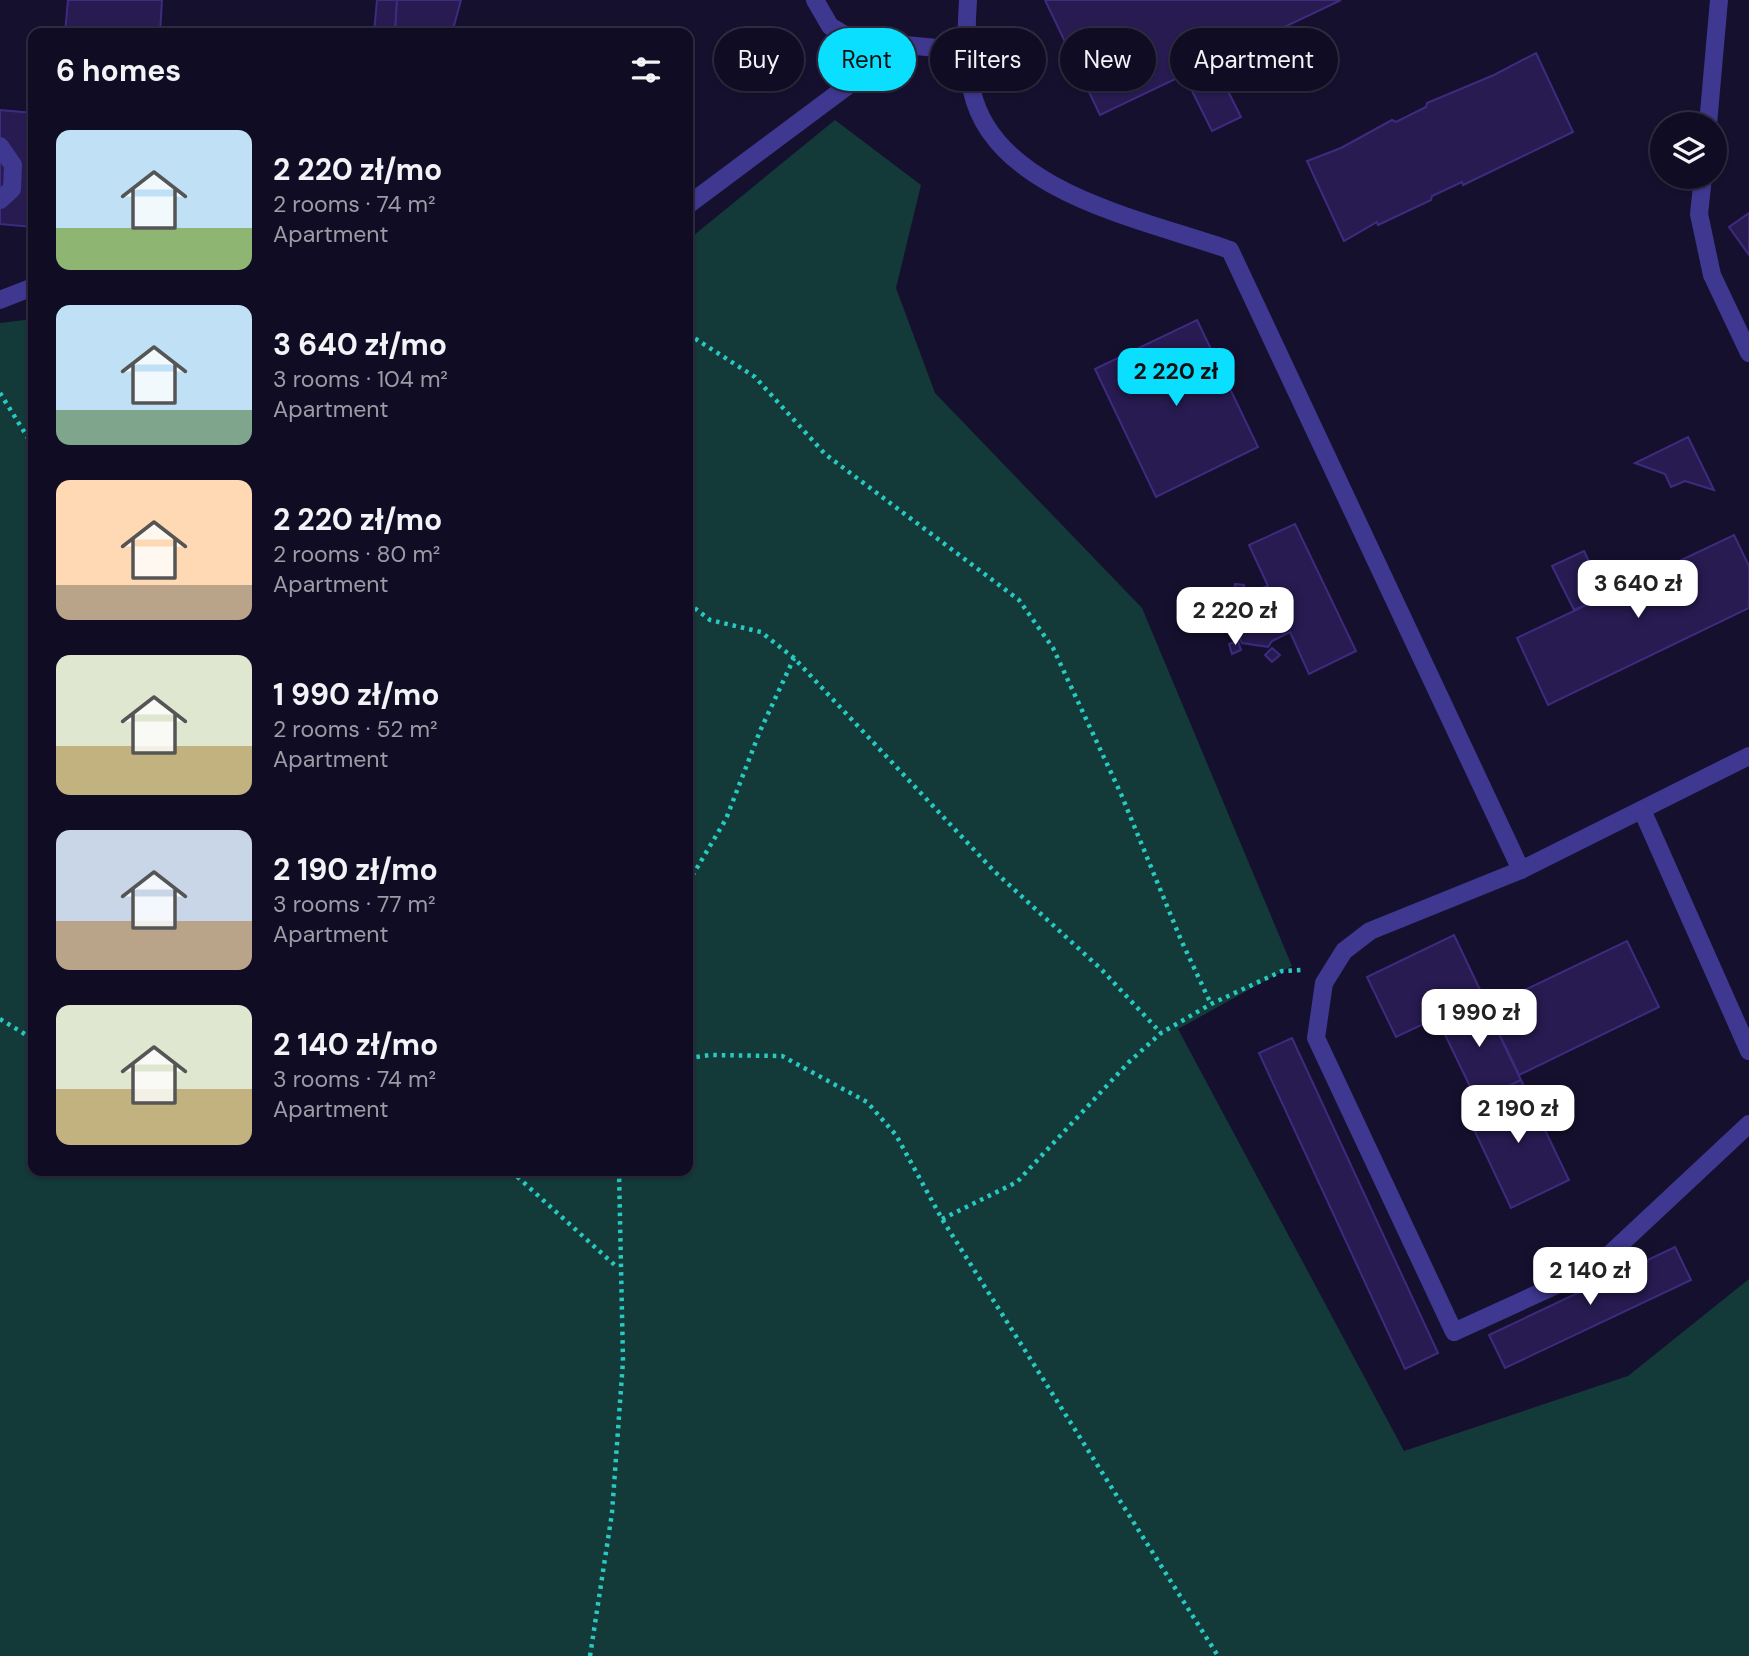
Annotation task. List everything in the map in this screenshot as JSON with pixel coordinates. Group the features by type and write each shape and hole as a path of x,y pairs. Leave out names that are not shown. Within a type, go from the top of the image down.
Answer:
{"lane":[{"path":"815,0 833,28"},
{"path":"968,0 968,28"},
{"path":"1709,112 1719,0"},
{"path":"693,201 841,91"},
{"path":"972,91 987,127 1008,154 1077,199 1230,250 1521,870"},
{"path":"0,146 13,165 12,189 0,200"},
{"path":"1702,189 1699,214 1712,275 1749,353"},
{"path":"0,300 28,290"},
{"path":"1749,756 1521,870 1370,931 1345,951 1324,983 1316,1038 1454,1332 1596,1267 1749,1124"},
{"path":"1642,810 1749,1051"}],"path":[{"path":"693,337 755,377 825,454 1019,600 1053,648 1121,794 1181,940 1211,1004"},
{"path":"0,393 28,438"},
{"path":"693,607 710,620 761,632 794,658 994,871 1101,970 1161,1033"},
{"path":"693,875 726,819 760,731 794,658"},
{"path":"942,1219 1017,1182 1129,1062 1161,1033 1211,1004 1282,971 1309,970 1324,983"},
{"path":"0,1019 28,1036"},
{"path":"693,1057 782,1056 867,1102 896,1135 942,1219 1218,1656"},
{"path":"517,1176 619,1268"},
{"path":"590,1656 612,1513 623,1361 619,1176"}],"green space":[{"path":"835,120 921,185 896,288 935,393 1142,608 1292,966 1178,1029 1404,1451 1628,1376 1749,1279 1749,1656 0,1656 0,323 28,320 28,1176 693,1176 693,236"}],"building":[{"path":"68,0 162,0 160,28 65,28"},
{"path":"377,0 397,0 395,28 374,28"},
{"path":"397,0 461,0 453,28 395,28"},
{"path":"1045,0 1341,0 1282,28 1170,28 1170,82 1156,88 1156,28 1060,28 1060,31"},
{"path":"1536,53 1573,132 1463,185 1462,182 1432,196 1431,200 1378,225 1377,222 1344,241 1307,161 1341,148 1392,120 1396,122 1426,107 1427,103 1494,75"},
{"path":"1089,91 1150,91 1100,115"},
{"path":"1192,91 1228,91 1241,117 1212,131"},
{"path":"0,110 28,113 28,227 0,224"},
{"path":"1749,213 1749,255 1729,227"},
{"path":"1197,320 1258,447 1156,497 1095,369"},
{"path":"1688,437 1714,490 1685,481 1671,487 1665,474 1635,463"},
{"path":"1295,524 1356,651 1309,674 1290,632 1272,641 1268,647 1242,643 1230,618 1242,595 1268,586 1249,545"},
{"path":"1734,535 1749,566 1749,608 1548,705 1517,638"},
{"path":"1584,551 1605,596 1574,610 1552,566"},
{"path":"1235,584 1244,585 1244,595 1234,594"},
{"path":"1224,613 1227,623 1219,627 1215,617"},
{"path":"1238,641 1241,650 1232,654 1229,644"},
{"path":"1272,648 1280,655 1272,662 1265,655"},
{"path":"1454,935 1483,996 1396,1037 1367,977"},
{"path":"1627,941 1659,1007 1519,1075 1487,1008"},
{"path":"1481,997 1521,1080 1477,1101 1437,1018"},
{"path":"1292,1038 1438,1353 1405,1369 1259,1053"},
{"path":"1521,1080 1569,1180 1511,1208 1470,1121 1484,1114 1478,1101"},
{"path":"1675,1247 1691,1280 1505,1368 1489,1335"}]}
